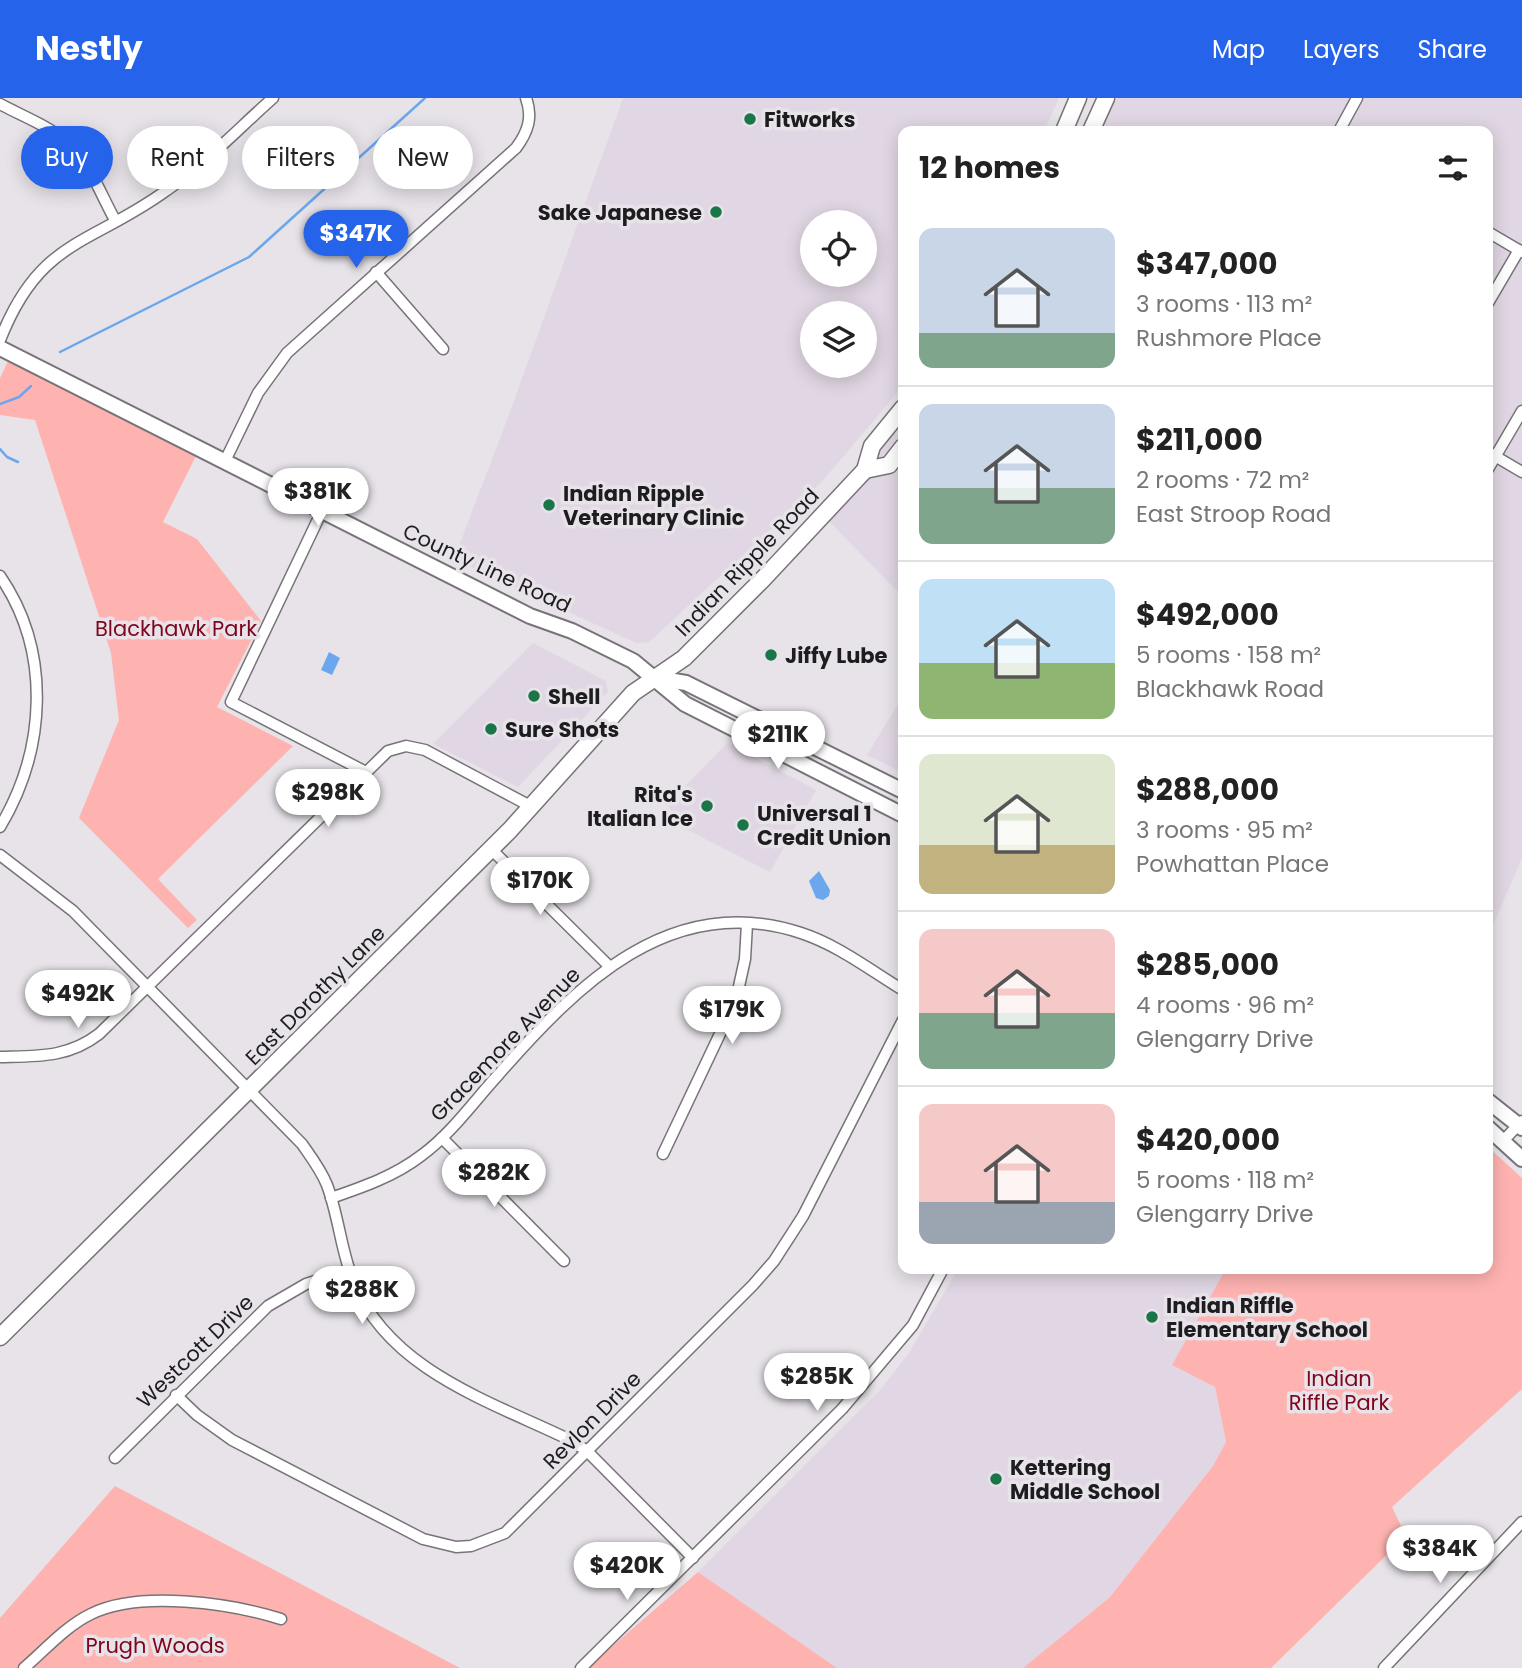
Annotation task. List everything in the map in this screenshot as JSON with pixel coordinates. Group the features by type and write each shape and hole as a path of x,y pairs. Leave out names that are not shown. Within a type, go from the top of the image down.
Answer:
{"main road":[{"path":"1066,126 1078,98"},
{"path":"1090,126 1088,115 1095,98"},
{"path":"1093,126 1106,98"},
{"name":"County Line Road","path":"0,348 530,616 572,631 633,661 685,704 898,812"},
{"name":"Indian Ripple Road","path":"655,678 684,658 865,470 872,446 898,414"},
{"name":"Indian Ripple Road","path":"865,470 888,465 898,453"},
{"path":"655,678 686,683 898,789"},
{"name":"East Dorothy Lane","path":"0,1337 491,849 559,779 574,755 633,693 655,678"},
{"path":"804,743 813,757 814,770 827,766 842,774 868,774"},
{"path":"1493,1104 1521,1124"},
{"path":"1493,1132 1522,1159"}],"street":[{"path":"0,340 19,299 44,267 72,243 175,184 273,98"},
{"path":"225,461 258,393 277,365 300,340 516,148 530,121 526,98"},
{"path":"1342,126 1357,98"},
{"path":"0,104 49,129 74,148 115,220"},
{"path":"1493,235 1520,251 1493,295"},
{"path":"376,272 443,349"},
{"path":"1493,451 1522,411"},
{"path":"1493,455 1522,472"},
{"path":"322,511 231,702 364,771"},
{"path":"0,576 25,625 38,694 31,756 13,806 0,827"},
{"path":"0,1057 51,1056 78,1048 99,1034 364,771 388,751 412,746 532,807"},
{"path":"491,849 609,966"},
{"path":"0,855 73,911 302,1144 317,1166 331,1198 349,1270 367,1307 405,1353 447,1381 570,1440 587,1451 694,1558"},
{"name":"Gracemore Avenue","path":"331,1198 391,1175 442,1138 520,1050 609,966 631,951 674,932 719,924 774,926 818,939 898,987"},
{"path":"663,1154 736,1000 745,959 747,924"},
{"name":"Revlon Drive","path":"176,1395 197,1415 232,1440 423,1539 456,1547 483,1544 505,1533 727,1313 774,1261 803,1216 898,1030"},
{"path":"1503,1141 1521,1124"},
{"path":"442,1138 564,1261"},
{"name":"Westcott Drive","path":"115,1458 268,1306 306,1283 349,1270"},
{"path":"582,1668 842,1409 913,1325 940,1274"},
{"path":"1384,1668 1522,1522"},
{"path":"24,1668 79,1621 110,1606 132,1601 248,1609 281,1619"}],"shaded area":[{"path":"623,98 1059,98 1046,126 898,126 898,392 820,484 649,642 636,643 454,559"},
{"path":"1118,98 1522,98 1522,858 1493,925 1493,126 1083,126"},
{"path":"898,430 898,592 822,514"},
{"path":"533,643 606,681 608,692 518,787 433,744"},
{"path":"898,704 898,770 867,755"},
{"path":"727,743 816,790 770,872 678,825 668,804"},
{"name":"Kettering Middle School","path":"955,1274 1228,1274 1215,1387 1226,1442 1213,1466 1110,1597 1023,1668 837,1668 698,1572 880,1390 909,1353"}],"green space":[{"name":"Blackhawk Park","path":"8,361 196,456 163,522 197,539 261,621 217,707 293,746 158,879 197,920 188,928 79,818 119,720 111,653 35,420 0,415 0,378"},
{"name":"Indian Riffle Park","path":"1493,1152 1522,1178 1522,1389 1392,1507 1406,1536 1271,1668 1023,1668 1110,1597 1213,1466 1226,1442 1215,1387 1172,1365 1223,1274 1493,1274"},
{"name":"Prugh Woods","path":"115,1486 460,1668 0,1668 0,1618"},
{"path":"698,1572 837,1668 587,1668"}],"water":[{"path":"329,652 340,658 332,675 321,670"},
{"path":"819,871 830,890 829,896 823,900 816,898 809,881"}],"waterway":[{"path":"60,352 249,257 425,98"},
{"path":"0,404 19,397 31,386"},
{"path":"0,449 7,457 18,462"}],"place":[{"name":"Fitworks","path":"750,119"},
{"name":"Sake Japanese","path":"716,212"},
{"name":"Indian Ripple Veterinary Clinic","path":"549,505"},
{"name":"Jiffy Lube","path":"771,655"},
{"name":"Shell","path":"534,696"},
{"name":"Sure Shots","path":"491,729"},
{"name":"Rita's Italian Ice","path":"707,806"},
{"name":"Universal 1 Credit Union","path":"743,825"},
{"name":"Indian Riffle Elementary School","path":"1152,1317"},
{"name":"Kettering Middle School","path":"996,1479"}]}
